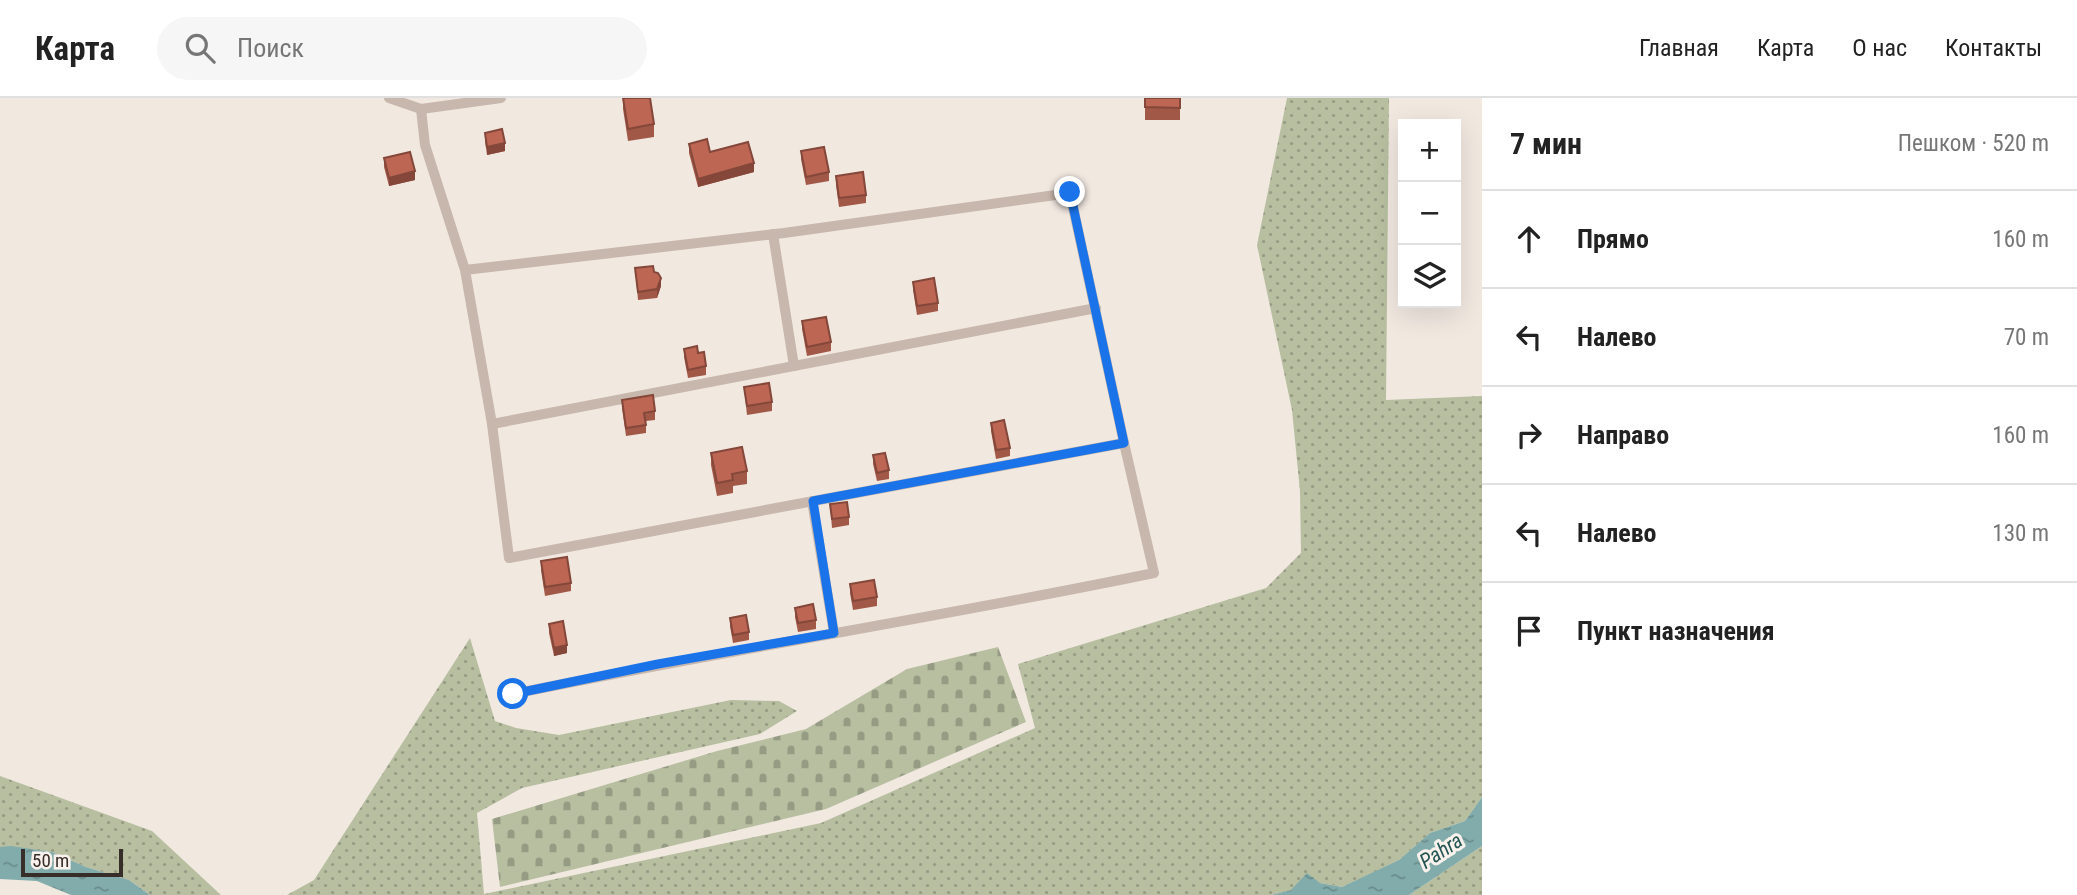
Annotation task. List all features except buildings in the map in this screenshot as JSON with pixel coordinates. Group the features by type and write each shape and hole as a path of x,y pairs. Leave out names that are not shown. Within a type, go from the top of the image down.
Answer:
{"street":[{"path":"389,98 421,108 501,98"},
{"path":"421,108 425,145 465,270 492,424 509,558 1124,443"},
{"path":"465,270 773,234 1070,192 1154,573 1010,603 658,664 513,694"},
{"path":"773,234 794,366"},
{"path":"492,424 1096,309"},
{"path":"813,501 834,633"}],"green space":[{"path":"1287,98 1389,98 1386,400 1482,396 1482,797 1465,821 1430,833 1399,860 1342,887 1320,883 1271,895 287,895 314,880 470,638 495,721 516,728 559,735 731,700 779,701 797,711 760,734 522,788 477,813 484,894 821,823 1035,728 1018,664 1266,588 1301,553 1300,491 1292,410 1257,245"},
{"path":"998,647 1026,722 826,809 500,887 492,819 717,751 806,729 907,669"},
{"path":"0,776 152,831 221,895 150,895 129,880 86,867 52,852 0,847"},
{"path":"1482,846 1482,895 1409,895"}],"water":[{"name":"Pahra","path":"1482,797 1482,846 1409,895 1271,895 1291,890 1307,873 1320,883 1342,887 1399,860 1430,833 1465,821"},
{"path":"0,847 52,852 86,867 129,880 150,895 71,895 37,881 0,879"}],"route":[{"path":"513,694 658,664 834,633 813,501 1124,443 1070,192"}]}
